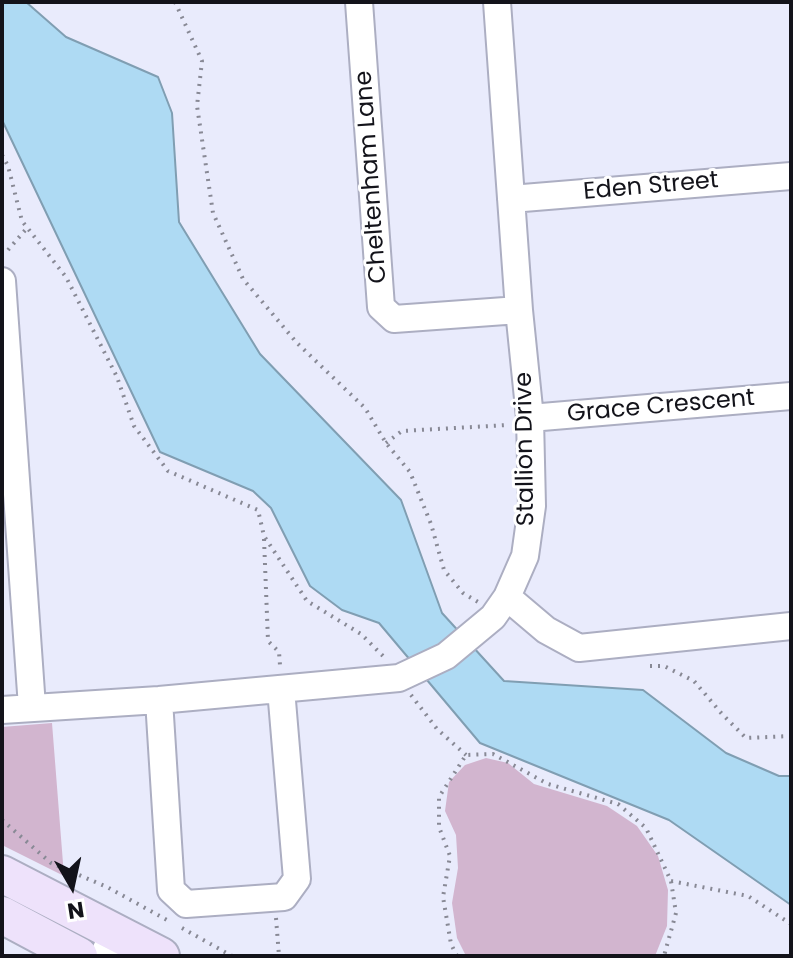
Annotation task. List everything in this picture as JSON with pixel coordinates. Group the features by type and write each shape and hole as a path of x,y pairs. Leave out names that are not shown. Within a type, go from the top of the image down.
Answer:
{"main road":[{"path":"2,874 108,944 171,942"},
{"path":"2,915 79,956"}],"street":[{"name":"Cheltenham Lane","path":"359,2 381,307 394,319 519,310"},
{"name":"Stallion Drive","path":"2,710 159,700 280,682 396,678 446,656 494,614 525,556 532,506 519,421 519,310 497,2"},
{"name":"Eden Street","path":"511,199 791,176"},
{"path":"2,281 32,707"},
{"name":"Grace Crescent","path":"519,421 791,396"},
{"path":"494,614 546,630 579,648 791,626"},
{"path":"159,700 171,890 186,904 284,897 297,879 280,682"}],"path":[{"path":"175,2 202,61 197,106 213,213 243,279 297,343 365,408 386,443 410,472 431,524 444,570 463,593 494,614"},
{"path":"2,155 8,166 22,221 66,277 117,377 134,426 168,471 258,510 264,536 268,641 279,652 280,682"},
{"path":"8,250 27,228"},
{"path":"386,443 402,431 519,421"},
{"path":"264,536 307,601 361,634 388,660 399,692 412,695 437,729 466,755 493,754 548,784 618,804 646,828 671,881 676,913 664,956"},
{"path":"649,666 664,666 694,681 746,738 791,736"},
{"path":"457,956 451,944 443,897 450,856 439,827 439,797 466,755"},
{"path":"2,820 51,863 107,887 168,920"},
{"path":"671,881 705,885 748,896 791,924"},
{"path":"274,898 279,956"},
{"path":"171,942 232,956"}],"shaded area":[{"path":"52,723 64,876 2,845 2,727"},
{"path":"486,758 508,763 534,784 607,806 637,826 658,856 668,890 667,926 655,956 466,956 457,938 452,903 458,868 456,835 445,811 449,782 465,765"}],"water":[{"path":"2,2 26,2 66,37 158,77 172,113 179,222 260,354 401,500 442,613 504,681 643,690 726,753 779,776 791,776 791,905 669,820 480,743 379,623 342,610 310,586 271,508 253,491 160,452 2,120"}]}
